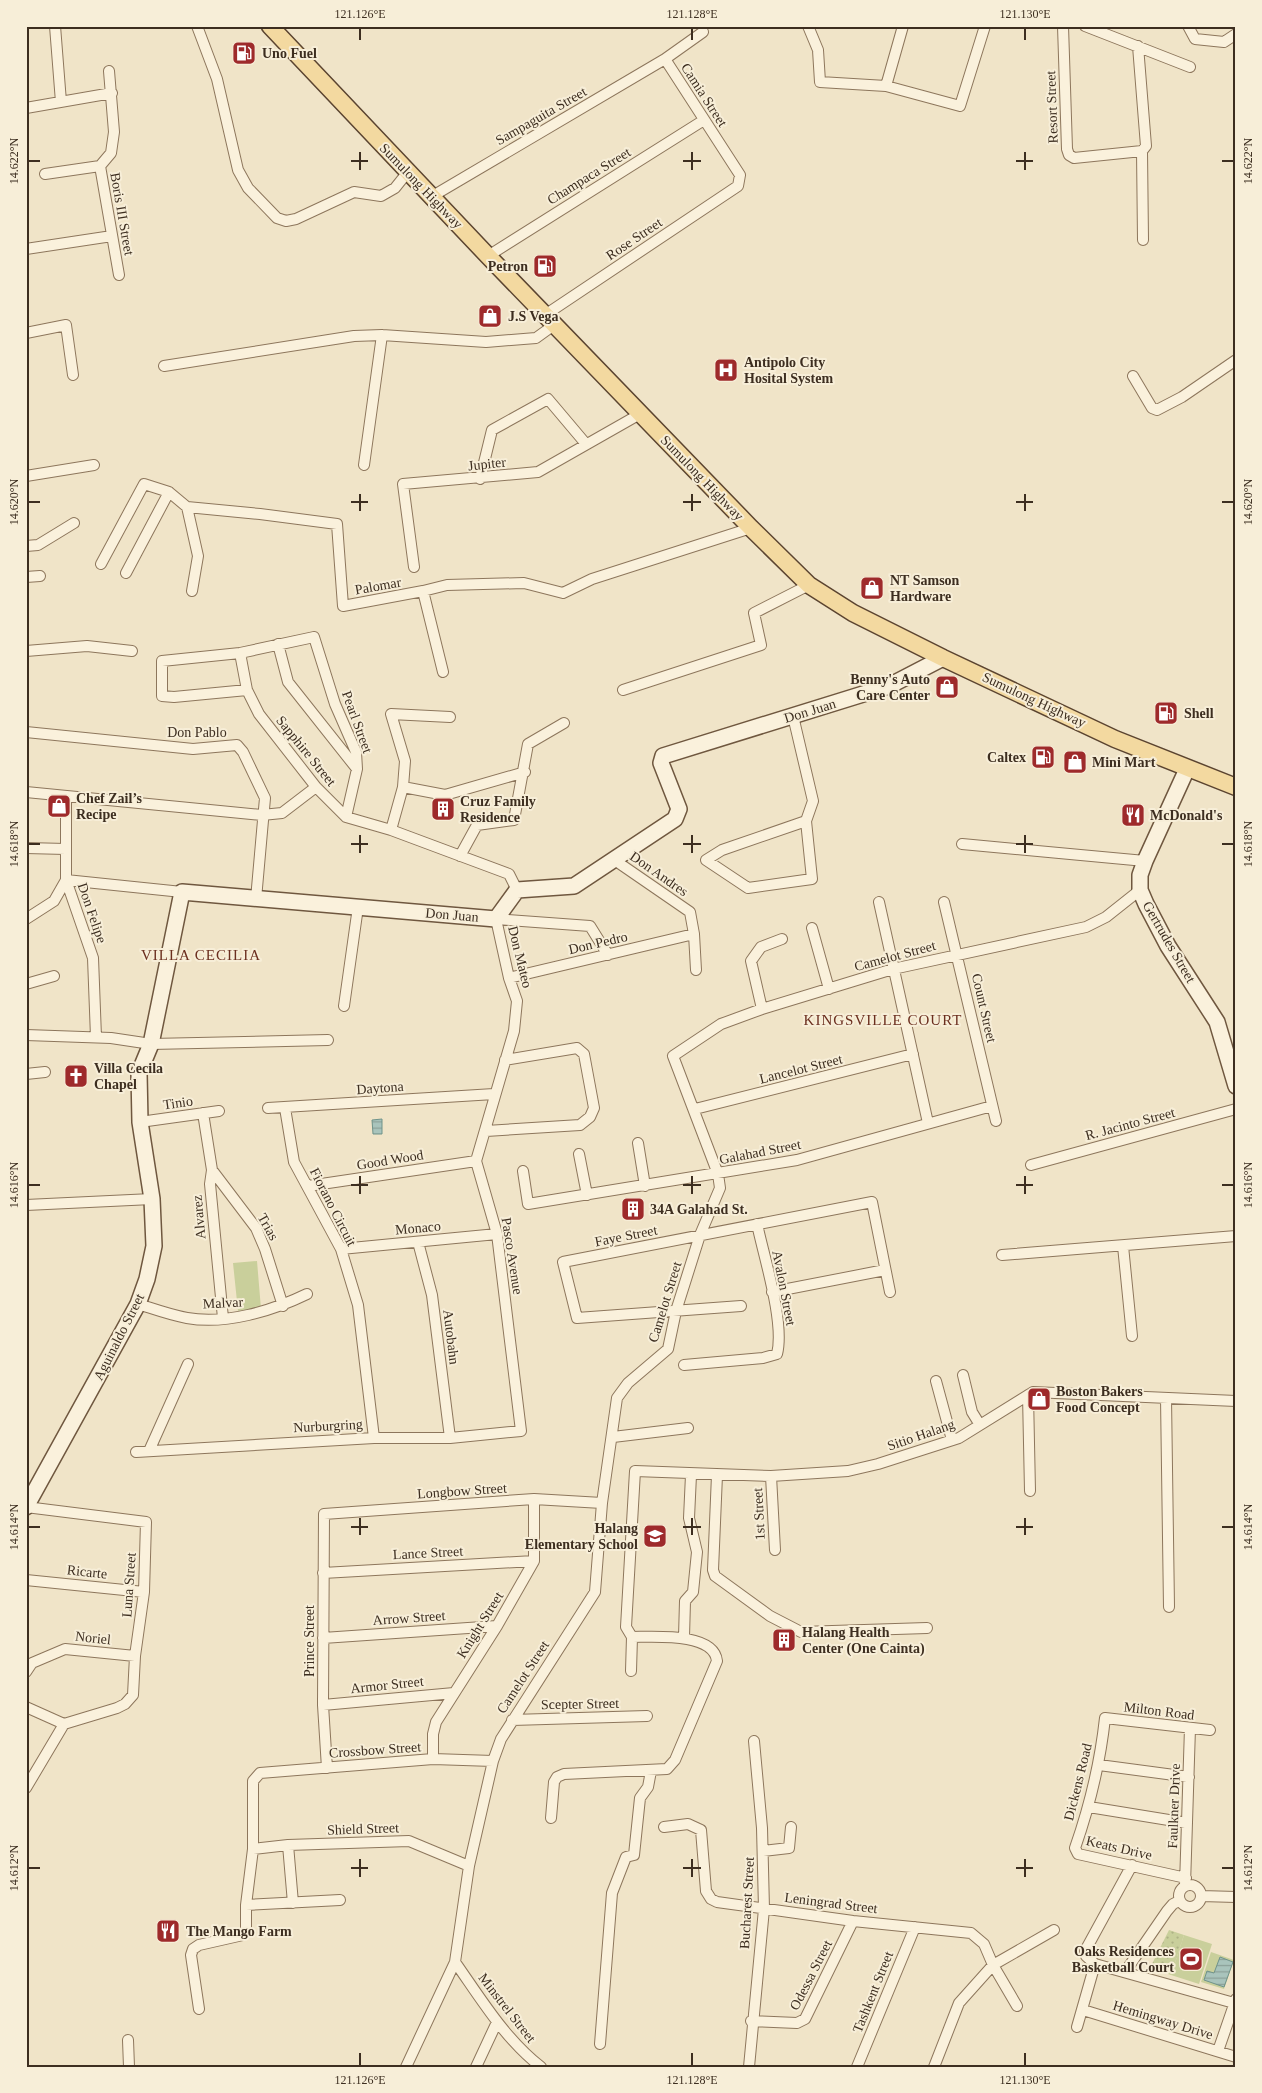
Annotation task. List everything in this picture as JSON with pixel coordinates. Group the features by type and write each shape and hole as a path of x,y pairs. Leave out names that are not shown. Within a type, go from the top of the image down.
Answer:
{"main road":[{"name":"Sumulong Highway","path":"270,26 407,173 750,528 809,586 853,613 943,658 1115,739 1236,787"}],"street":[{"path":"55,26 60,102"},
{"path":"197,26 217,79 238,170 248,188 277,218 286,221 296,219 354,192 381,196 395,188 407,173"},
{"path":"808,26 818,50 820,82 886,86 960,106 985,26"},
{"path":"886,86 903,26"},
{"name":"Resort Street","path":"1063,26 1069,156 1074,158 1142,151"},
{"path":"1085,26 1190,67"},
{"path":"1188,26 1195,39 1224,42 1236,34"},
{"name":"Camia Street","path":"702,32 665,59 740,175 738,186"},
{"path":"1138,46 1146,140 1146,146 1142,151 1143,240"},
{"name":"Sampaguita Street","path":"431,197 665,59"},
{"name":"Boris III Street","path":"109,71 114,132 111,153 100,166 119,275"},
{"path":"26,108 112,93"},
{"name":"Champaca Street","path":"488,256 704,120"},
{"path":"45,174 100,166"},
{"name":"Rose Street","path":"164,366 354,336 382,335 486,342 536,338 549,320 738,186"},
{"path":"26,249 112,236"},
{"path":"26,333 66,325 72,375"},
{"path":"364,465 382,335"},
{"path":"1133,376 1152,408 1158,410 1182,397 1236,360"},
{"path":"480,479 492,430 548,399 586,444"},
{"name":"Jupiter","path":"414,567 403,484 480,479 538,472 640,414"},
{"path":"26,476 94,465"},
{"path":"101,564 144,484 169,492 187,508 198,556 192,592"},
{"path":"126,572 169,492"},
{"name":"Palomar","path":"187,508 260,514 337,524 344,606 447,585 524,583 562,593 592,579 750,528"},
{"path":"26,546 38,545 74,523"},
{"path":"26,577 40,576"},
{"path":"622,690 761,645 754,614 809,586"},
{"path":"423,591 443,672"},
{"name":"Pearl Street","path":"278,644 314,636 335,704 356,752 357,769 346,817"},
{"path":"246,690 174,697 162,696 162,661 240,653 278,644 288,682 357,769"},
{"path":"26,651 87,646 132,651"},
{"name":"Sapphire Street","path":"240,653 246,690 259,714 316,787 346,817 391,830 509,874 517,890"},
{"name":"Don Juan","path":"66,880 256,899 496,919 517,890 574,886 675,818 679,809 661,763 663,756 889,686 943,658"},
{"path":"391,830 403,787 405,761 391,714 450,717"},
{"path":"793,716 813,801 806,821 812,879 748,888 706,860 722,850 806,821"},
{"path":"460,856 477,825 514,820 525,772 528,744 564,723"},
{"name":"Don Pablo","path":"26,732 193,748 237,745 243,752 265,798 256,899"},
{"name":"Gertrudes Street","path":"1187,769 1144,861 1140,875 1140,890 1168,946 1217,1022 1236,1086"},
{"path":"403,787 445,795 525,772"},
{"path":"26,792 262,815 282,813 316,787"},
{"name":"Don Felipe","path":"66,797 66,880 93,958 96,1037"},
{"path":"962,844 1144,861"},
{"path":"26,848 66,849"},
{"name":"Don Andres","path":"613,859 690,912 694,934 696,970"},
{"path":"26,919 54,901 66,880"},
{"name":"Camelot Street","path":"406,2067 455,1962 469,1866 493,1761 501,1739 595,1592 602,1503 613,1437 617,1398 628,1383 668,1349 676,1311 700,1235 720,1188 718,1174 695,1109 673,1056 721,1024 762,1009 893,969 957,953 1086,927 1106,917 1140,890"},
{"name":"Aguinaldo Street","path":"26,1507 138,1304 147,1279 154,1246 152,1199 140,1122 139,1073 152,1044 182,892"},
{"path":"879,902 928,1123"},
{"name":"Count Street","path":"944,902 996,1121"},
{"path":"344,1006 358,908"},
{"path":"496,919 590,926 608,955"},
{"name":"Don Mateo","path":"496,919 509,978 517,1001 514,1031 504,1060"},
{"path":"812,928 828,989"},
{"name":"Don Pedro","path":"509,978 694,934"},
{"path":"762,1009 751,961 761,947 782,939"},
{"path":"26,984 54,976"},
{"path":"26,1035 96,1037 152,1044 328,1040"},
{"path":"476,1161 486,1131 504,1060 577,1048 584,1054 594,1108 590,1117 580,1125 486,1131"},
{"name":"Lancelot Street","path":"695,1109 913,1054"},
{"path":"26,1074 45,1072"},
{"name":"Daytona","path":"268,1108 494,1094"},
{"name":"Galahad Street","path":"523,1171 528,1204 797,1160 992,1106"},
{"name":"Fiorano Circuit","path":"285,1108 294,1162 341,1249 358,1305 374,1438"},
{"name":"R. Jacinto Street","path":"1032,1165 1236,1109"},
{"name":"Tinio","path":"140,1122 219,1112"},
{"name":"Alvarez","path":"203,1114 212,1170 210,1184 223,1318"},
{"path":"638,1143 645,1186"},
{"path":"579,1154 587,1195"},
{"name":"Good Wood","path":"308,1186 476,1161"},
{"name":"Pasco Avenue","path":"476,1161 497,1234 521,1431"},
{"name":"Trias","path":"212,1170 256,1228 266,1248 283,1306"},
{"path":"26,1205 152,1199"},
{"name":"Faye Street","path":"676,1311 577,1318 562,1262 872,1202 885,1270"},
{"name":"Avalon Street","path":"684,1366 763,1358 777,1354 780,1342 772,1292 756,1224"},
{"name":"Monaco","path":"341,1249 497,1234"},
{"path":"1002,1255 1236,1236"},
{"name":"Autobahn","path":"418,1242 432,1295 450,1438"},
{"path":"1123,1246 1132,1336"},
{"path":"772,1292 885,1270 890,1292"},
{"name":"Malvar","path":"138,1304 188,1318 223,1318 254,1315 283,1306 306,1294"},
{"path":"676,1311 741,1306"},
{"path":"150,1451 188,1364"},
{"path":"963,1375 972,1412 980,1425"},
{"path":"936,1381 952,1440"},
{"name":"Sitio Halang","path":"632,1637 626,1627 635,1472 771,1476 848,1471 878,1464 952,1440 1033,1392 1236,1401"},
{"path":"1028,1395 1030,1491"},
{"path":"1166,1398 1170,1607"},
{"path":"613,1437 688,1428"},
{"name":"Nurburgring","path":"136,1452 374,1438 450,1438 521,1431"},
{"path":"684,1637 685,1601 692,1592 697,1552 689,1518 690,1475"},
{"path":"717,1475 713,1570 715,1576 741,1596 770,1616 801,1632 927,1628"},
{"name":"1st Street","path":"771,1476 775,1550"},
{"name":"Longbow Street","path":"324,1514 534,1500 602,1503"},
{"name":"Knight Street","path":"433,1760 433,1734 436,1722 497,1626 534,1561 534,1500"},
{"name":"Luna Street","path":"26,1507 146,1522 144,1592 135,1656 132,1695 125,1704 64,1724"},
{"name":"Prince Street","path":"324,1514 323,1705 327,1768"},
{"name":"Lance Street","path":"323,1573 534,1561"},
{"name":"Ricarte","path":"26,1580 144,1592"},
{"name":"Arrow Street","path":"323,1638 497,1626"},
{"path":"551,1818 554,1782 557,1777 564,1774 651,1771 667,1769 673,1766 717,1661 715,1652 709,1647 684,1637 632,1637 631,1670"},
{"name":"Noriel","path":"26,1672 32,1663 65,1648 135,1656"},
{"name":"Armor Street","path":"323,1705 454,1692"},
{"path":"26,1707 64,1724 26,1788"},
{"name":"Scepter Street","path":"512,1720 648,1716"},
{"name":"Milton Road","path":"1106,1718 1210,1730"},
{"name":"Dickens Road","path":"1075,1851 1100,1765 1106,1718"},
{"name":"Faulkner Drive","path":"1186,1881 1190,1728"},
{"name":"Bucharest Street","path":"749,2067 751,2021 764,1908 763,1852 754,1741"},
{"name":"Crossbow Street","path":"252,1849 253,1781 260,1773 433,1760 493,1761"},
{"path":"1100,1765 1189,1777"},
{"path":"600,2044 613,1886 626,1857 634,1855 640,1798 648,1787 651,1771"},
{"path":"1089,1807 1187,1823"},
{"name":"Leningrad Street","path":"664,1827 688,1824 700,1830 706,1892 711,1899 853,1921 971,1933 984,1944 993,1965 1017,2006"},
{"path":"763,1852 789,1848 791,1827"},
{"name":"Shield Street","path":"252,1849 288,1845 409,1841 469,1866"},
{"path":"288,1845 293,1903"},
{"path":"198,2009 191,1955 193,1949 198,1945 243,1935 246,1931 246,1905 252,1849"},
{"name":"Keats Drive","path":"1075,1851 1078,1854 1132,1865 1186,1881"},
{"path":"1132,1865 1085,1954 1095,1964 1235,2001 1218,2051"},
{"path":"1186,1881 1198,1888 1201,1896 1194,1907 1186,1907 1179,1901 1179,1892 1186,1881"},
{"path":"1201,1896 1236,1897"},
{"path":"246,1905 340,1900"},
{"path":"1125,1972 1167,1911 1173,1904 1179,1901"},
{"name":"Odessa Street","path":"751,2021 797,2023 805,2020 853,1921"},
{"name":"Tashkent Street","path":"857,2067 915,1928"},
{"path":"934,2067 959,2003 993,1965 1054,1930"},
{"name":"Minstrel Street","path":"455,1962 497,2022 524,2054 541,2067"},
{"path":"1077,2028 1095,1964"},
{"name":"Hemingway Drive","path":"1082,2010 1236,2057"},
{"path":"476,2067 497,2022"},
{"path":"128,2040 129,2067"}],"green space":[{"path":"257,1261 261,1309 238,1311 233,1263"},
{"path":"1169,1930 1184,1935 1171,1975 1150,1968"},
{"name":"Oaks Residences Basketball Court","path":"1184,1935 1212,1944 1199,1984 1171,1975"},
{"path":"1211,1952 1234,1960 1224,1989 1201,1982"}],"water":[{"path":"382,1119 382,1134 373,1134 372,1120"},
{"path":"1220,1957 1233,1962 1224,1987 1204,1980 1207,1971 1214,1973"}],"place":[{"name":"Uno Fuel","path":"244,53"},
{"name":"Petron","path":"545,266"},
{"name":"J.S Vega","path":"490,316"},
{"name":"Antipolo City Hosital System","path":"726,370"},
{"name":"NT Samson Hardware","path":"872,588"},
{"name":"Benny's Auto Care Center","path":"947,687"},
{"name":"Shell","path":"1166,713"},
{"name":"Caltex","path":"1043,757"},
{"name":"Mini Mart","path":"1075,762"},
{"name":"Chef Zail’s Recipe","path":"59,806"},
{"name":"Cruz Family Residence","path":"443,809"},
{"name":"McDonald's","path":"1133,815"},
{"name":"Villa Cecila Chapel","path":"76,1076"},
{"name":"34A Galahad St.","path":"633,1209"},
{"name":"Boston Bakers Food Concept","path":"1039,1399"},
{"name":"Halang Elementary School","path":"655,1536"},
{"name":"Halang Health Center (One Cainta)","path":"784,1640"},
{"name":"The Mango Farm","path":"168,1931"},
{"name":"Oaks Residences Basketball Court","path":"1191,1959"}],"district":[{"name":"VILLA CECILIA","path":"201,955"},
{"name":"KINGSVILLE COURT","path":"883,1020"}]}
